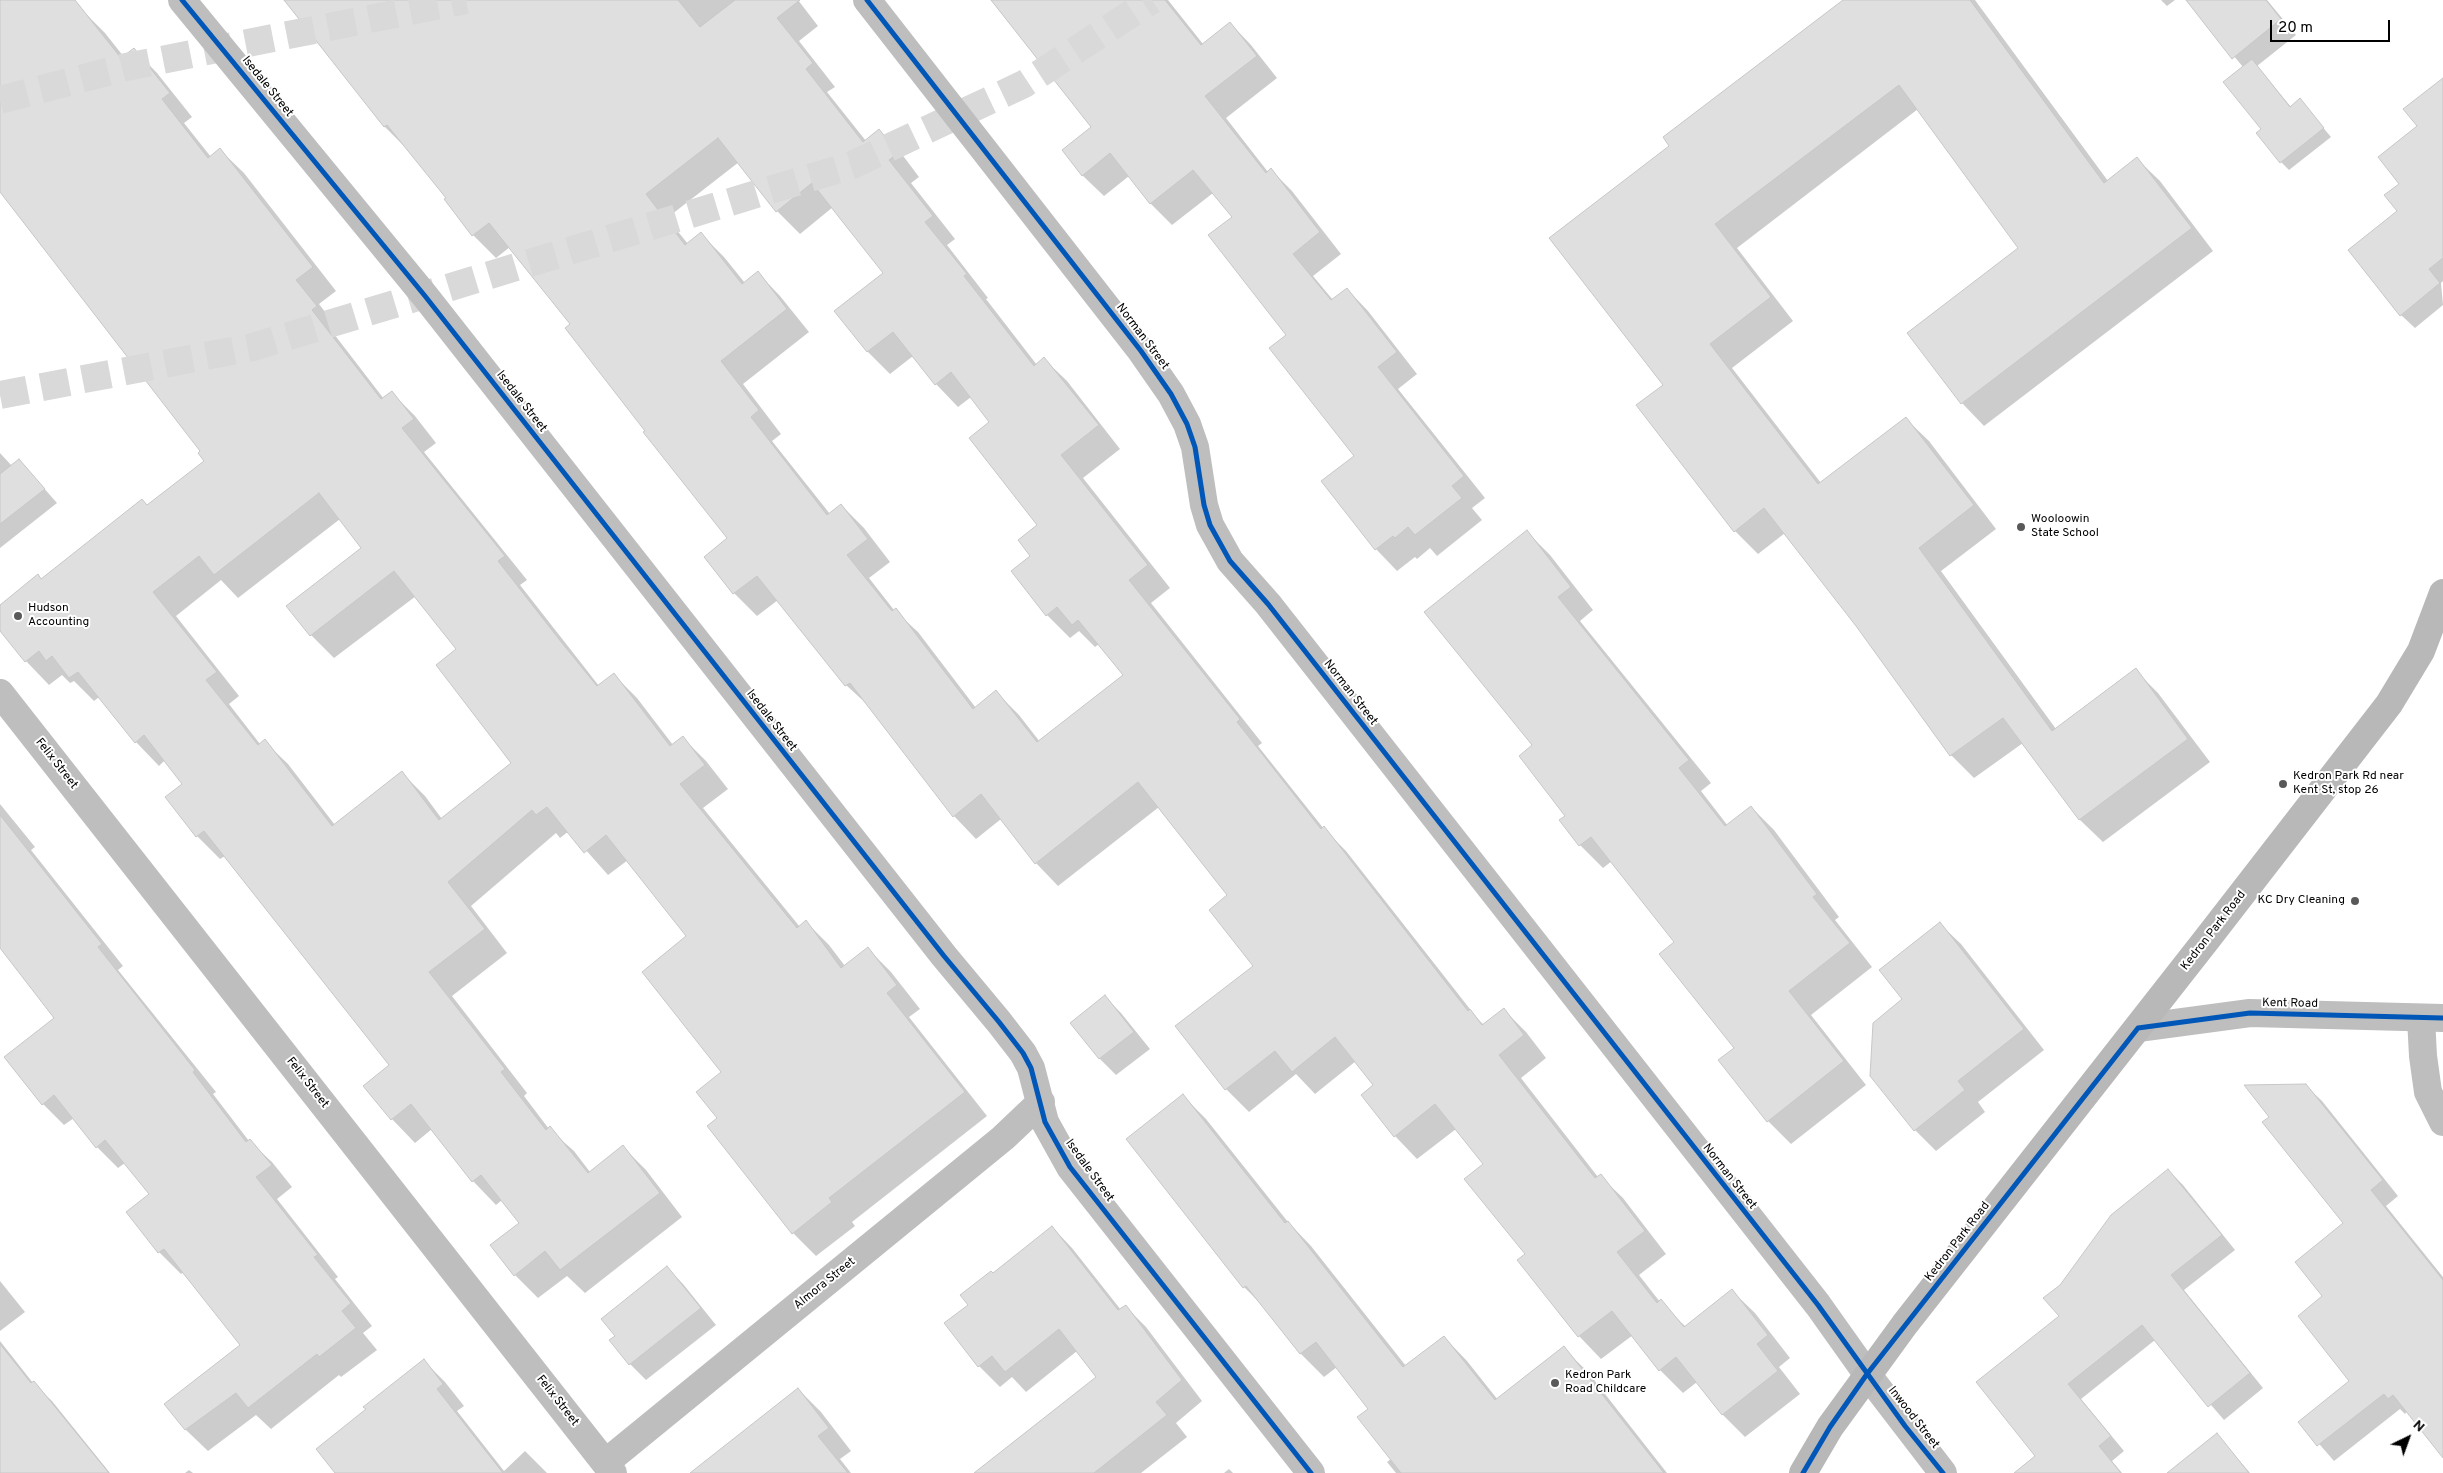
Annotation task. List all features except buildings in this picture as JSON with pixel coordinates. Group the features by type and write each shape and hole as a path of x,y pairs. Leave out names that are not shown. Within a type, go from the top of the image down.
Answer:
{"main road":[{"name":"Kedron Park Road","path":"1803,1473 1830,1427 1867,1374 2389,704 2421,651 2443,594"}],"street":[{"name":"Isedale Street","path":"182,0 425,296 938,948 1023,1053 1031,1068 1051,1135 1070,1167 1311,1473"},
{"name":"Norman Street","path":"867,0 1135,343 1171,394 1187,424 1195,447 1204,505 1210,525 1230,561 1274,612 1818,1305 1867,1374"},
{"name":"Felix Street","path":"0,693 609,1468"},
{"name":"Kent Road","path":"2138,1028 2250,1013 2432,1018"},
{"path":"2432,1018 2423,1056 2428,1092 2443,1122"},
{"name":"Almora Street","path":"609,1468 1003,1138 1041,1102"},
{"name":"Inwood Street","path":"1867,1374 1943,1473"}],"tunnel":[{"path":"0,100 126,67 466,0"},
{"path":"0,395 253,347 852,165 1024,84 1152,0"}],"cycle path":[{"path":"182,0 425,296 944,956 1023,1053 1031,1068 1045,1122 1070,1167 1311,1473"},
{"path":"867,0 1141,351 1171,394 1187,424 1195,447 1204,505 1210,525 1230,561 1268,604 1818,1305 1905,1426 1943,1473"},
{"path":"1803,1473 1830,1427 1867,1374 2138,1028 2250,1013 2443,1018"}],"place":[{"name":"Wooloowin State School","path":"2021,527"},
{"name":"Hudson Accounting","path":"18,616"},
{"name":"Kedron Park Rd near Kent St, stop 26","path":"2283,784"},
{"name":"KC Dry Cleaning","path":"2355,901"},
{"name":"Kedron Park Road Childcare","path":"1555,1383"}]}
